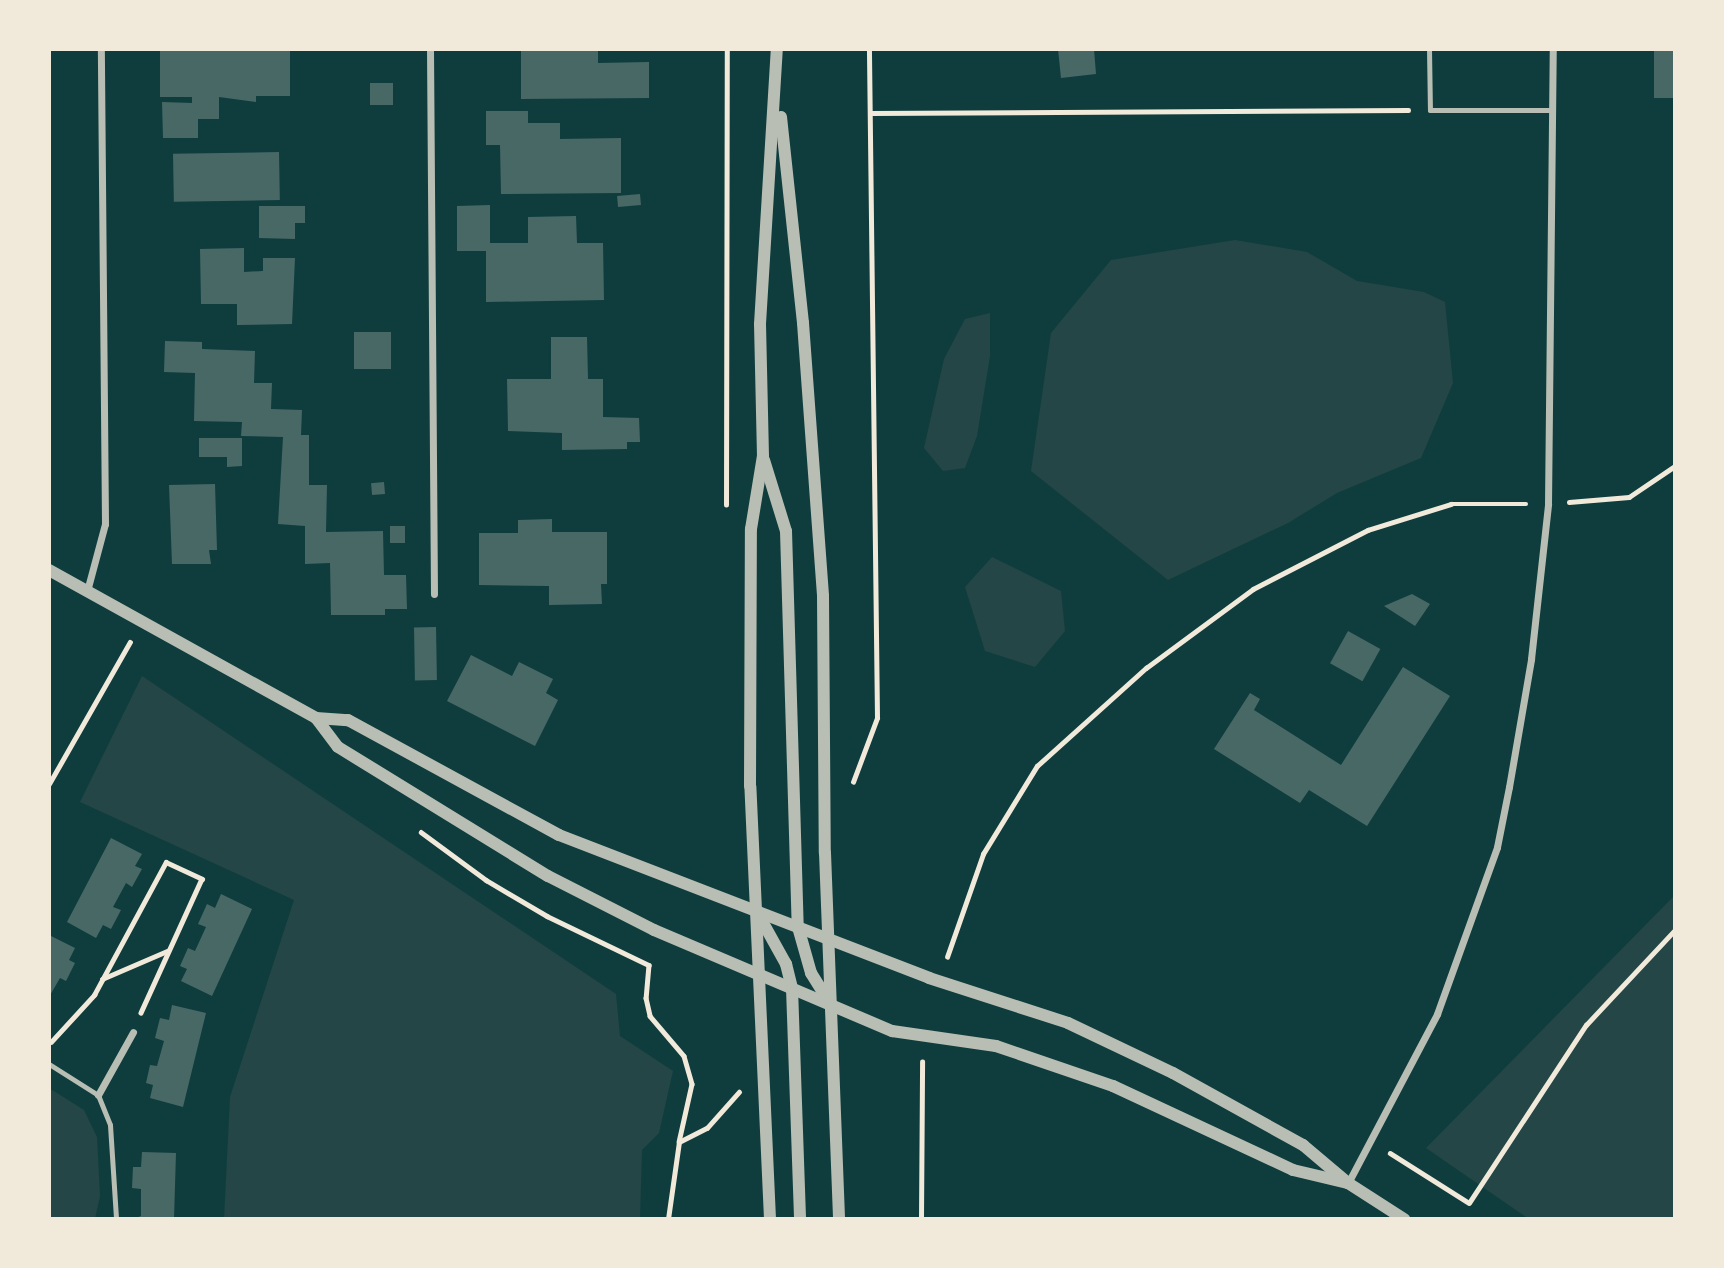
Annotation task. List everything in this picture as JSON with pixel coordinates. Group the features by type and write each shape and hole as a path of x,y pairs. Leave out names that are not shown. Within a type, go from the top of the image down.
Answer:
{"street":[{"path":"87,591 105,524 101,49"},
{"path":"430,49 434,594"},
{"path":"770,1219 761,975 750,786 751,530 763,456 760,324 777,85 777,49"},
{"path":"1348,1183 1437,1014 1497,847 1531,659 1548,504 1553,49"},
{"path":"777,85 803,323 822,596 828,939 839,1219"},
{"path":"763,456 786,531 798,927 811,973 831,1005"},
{"path":"49,570 316,718 338,747 548,876 653,930 892,1031 996,1045 1100,1081 1293,1170 1348,1183"},
{"path":"316,718 348,720 559,835 939,981 1068,1024 1172,1073 1303,1144 1348,1183 1404,1219"},
{"path":"757,911 786,964 792,988 800,1219"},
{"path":"98,1095 133,1032"}],"lane":[{"path":"1429,49 1430,110 1553,110"},
{"path":"49,1064 98,1095 110,1125 116,1219"}],"path":[{"path":"850,789 877,718 869,49"},
{"path":"870,113 1430,110"},
{"path":"939,981 983,855 1037,766 1146,668 1253,589 1368,530 1451,504 1548,504 1629,497 1675,466"},
{"path":"49,784 142,622"},
{"path":"412,826 485,880 536,910 649,965 646,998 650,1016 684,1056 692,1084 679,1142 668,1219"},
{"path":"49,1046 102,979 166,862 202,880 133,1032"},
{"path":"1371,1140 1469,1203 1586,1025 1675,930"},
{"path":"102,979 168,951"},
{"path":"921,1219 922,1035"},
{"path":"679,1142 707,1128 741,1089"}],"shaded area":[{"path":"1235,240 1307,252 1357,281 1424,292 1445,302 1453,383 1421,458 1337,493 1288,523 1168,580 1031,471 1051,333 1111,260"},
{"path":"990,313 990,356 977,436 965,468 943,471 924,448 944,359 965,319"},
{"path":"992,557 1061,591 1065,631 1035,667 985,651 965,587"},
{"path":"142,676 616,994 620,1036 673,1071 659,1133 642,1150 640,1219 224,1219 230,1097 294,900 80,802"},
{"path":"1675,895 1675,1219 1529,1219 1426,1148"},
{"path":"49,1088 84,1110 97,1137 100,1196 95,1219 49,1219"}],"building":[{"path":"160,49 290,49 290,96 256,96 256,102 219,97 219,119 198,119 198,138 163,138 162,102 192,103 192,97 160,97"},
{"path":"521,49 598,49 598,63 649,62 649,98 521,99"},
{"path":"1058,49 1094,49 1096,74 1061,78"},
{"path":"1654,49 1675,49 1675,98 1654,98"},
{"path":"370,83 393,83 393,105 370,105"},
{"path":"486,111 528,111 528,123 560,123 560,139 621,138 621,193 501,194 500,145 486,145"},
{"path":"279,152 280,200 174,202 173,154"},
{"path":"640,194 641,205 618,207 617,196"},
{"path":"490,205 490,243 528,243 528,217 576,216 577,243 603,243 604,300 486,302 486,251 457,251 457,206"},
{"path":"259,206 305,206 305,223 295,223 295,239 259,238"},
{"path":"244,248 244,272 263,271 263,258 295,258 292,324 237,325 237,304 201,304 200,249"},
{"path":"354,332 391,332 391,369 354,369"},
{"path":"551,337 587,337 588,379 603,379 603,417 639,418 640,442 627,442 627,449 562,450 562,433 508,431 507,379 551,379"},
{"path":"165,341 202,342 202,349 255,351 254,383 272,383 271,409 302,410 301,435 309,435 309,485 327,485 326,532 383,531 384,575 406,575 407,609 385,609 385,615 331,615 330,563 305,564 305,526 278,524 283,437 241,436 242,422 194,421 195,373 164,372"},
{"path":"199,438 242,438 242,466 227,467 227,457 199,457"},
{"path":"384,482 385,494 372,495 371,483"},
{"path":"215,484 217,550 209,550 211,564 172,564 169,485"},
{"path":"552,519 552,532 607,532 607,584 601,584 602,604 549,605 549,586 479,585 479,533 518,533 518,520"},
{"path":"390,526 405,526 405,543 390,543"},
{"path":"1412,594 1430,604 1415,626 1384,606"},
{"path":"414,627 436,627 437,680 415,680"},
{"path":"1348,631 1380,649 1362,681 1330,663"},
{"path":"471,655 512,676 519,662 553,679 546,693 558,700 535,746 447,701"},
{"path":"1403,667 1450,696 1367,826 1309,790 1300,803 1214,749 1250,693 1260,699 1254,710 1341,765"},
{"path":"111,838 142,854 135,866 142,869 132,887 126,883 113,907 121,910 111,929 103,925 96,938 67,922"},
{"path":"221,894 252,909 212,996 181,981 187,969 180,966 188,948 195,951 206,927 198,924 207,904 215,908"},
{"path":"49,935 75,948 69,960 75,963 66,981 60,978 49,997"},
{"path":"172,1005 206,1013 183,1107 150,1098 153,1085 146,1083 150,1065 157,1066 164,1041 155,1038 160,1018 169,1020"},
{"path":"142,1152 176,1153 174,1219 133,1219 141,1216 141,1189 132,1188 133,1167 141,1167"}]}
